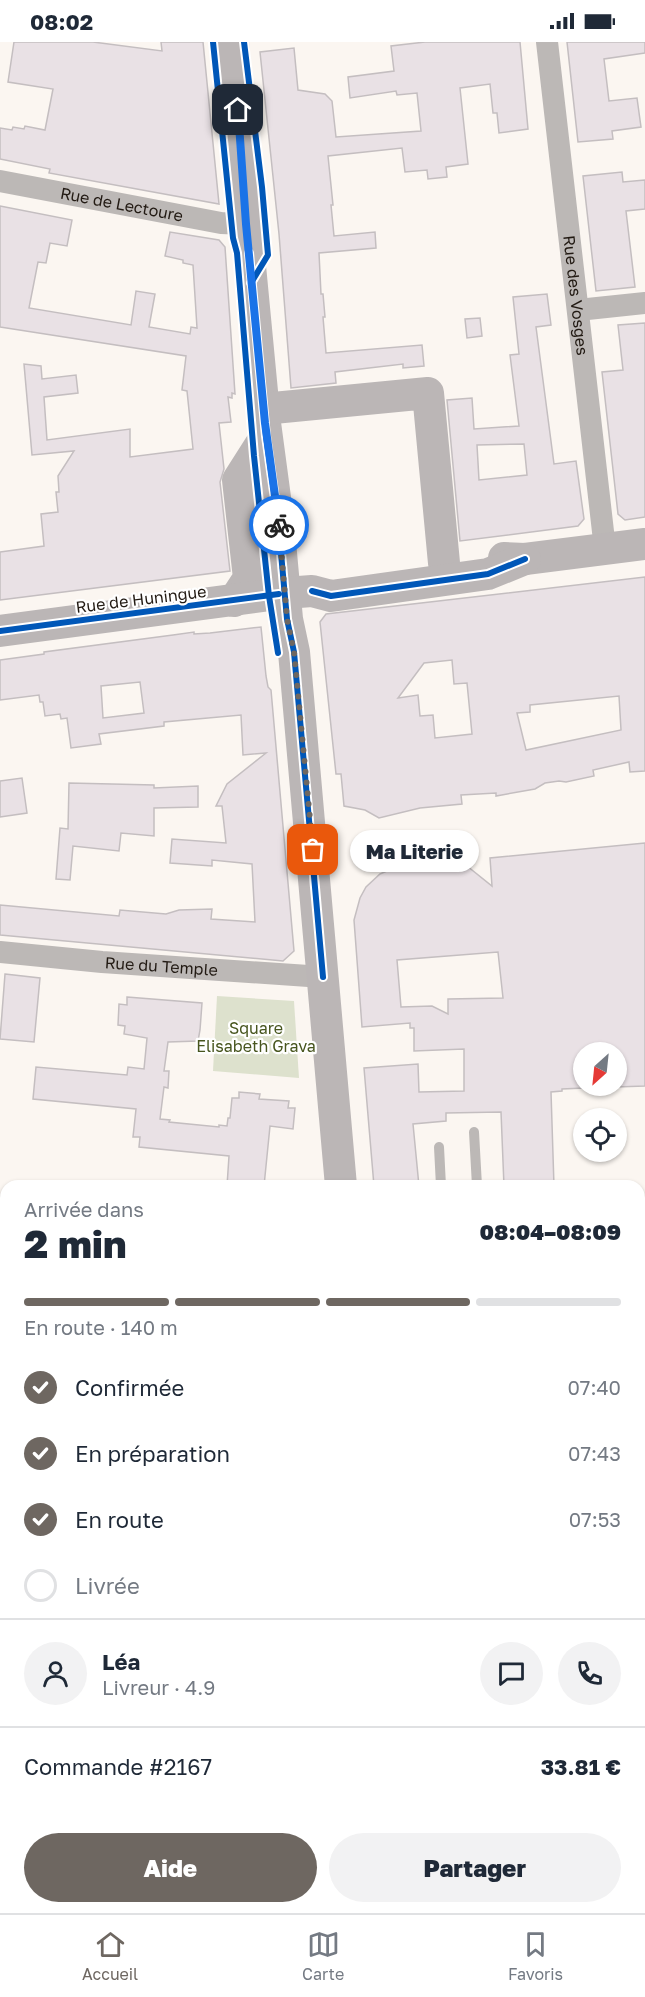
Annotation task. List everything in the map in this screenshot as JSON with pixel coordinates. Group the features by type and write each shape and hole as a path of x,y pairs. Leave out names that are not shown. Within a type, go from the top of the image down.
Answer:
{"main road":[{"path":"233,42 246,224 265,423 278,520 299,592"},
{"path":"265,423 428,393 444,563"},
{"path":"234,600 249,578 238,480 265,423"},
{"path":"340,1180 294,652 287,619 299,592 327,576 488,558 525,559 645,544"},
{"path":"299,592 331,596 463,578 488,574 525,559"},
{"name":"Rue de Huningue","path":"0,631 299,592"}],"street":[{"name":"Rue des Vosges","path":"547,42 605,549"},
{"name":"Rue de Lectoure","path":"0,181 221,223 246,224"},
{"path":"578,310 645,303"},
{"name":"Rue du Temple","path":"0,952 102,963 323,977"}],"lane":[{"path":"474,1132 477,1180"},
{"path":"439,1147 441,1180"}],"green space":[{"name":"Square Elisabeth Grava","path":"217,996 294,1001 299,1078 213,1071"}],"building":[{"path":"14,42 93,42 162,51 161,42 203,42 219,204 49,173 50,169 0,159 0,128 12,130 13,127 24,129 25,126 45,130 53,89 8,82"},
{"path":"425,42 520,42 528,129 499,133 497,113 493,113 490,84 460,88 468,164 446,167 447,177 428,179 427,170 405,172 402,148 328,156 334,236 375,232 376,248 319,253 326,353 422,345 424,366 403,368 403,364 335,372 336,383 291,388 279,234 260,52 294,48 298,90 325,94 332,101 336,137 421,131 417,93 397,95 396,91 350,98 348,77 394,71 391,46"},
{"path":"567,42 645,42 645,53 604,59 609,101 637,98 641,127 612,131 613,139 578,142"},
{"path":"622,172 623,182 645,180 645,209 626,211 635,287 596,291 583,176"},
{"path":"0,206 72,220 67,246 50,243 46,263 38,262 29,308 131,325 136,291 155,294 149,327 190,334 191,327 197,328 193,265 165,256 170,232 219,240 225,247 235,394 232,393 232,398 228,397 231,422 219,423 224,469 220,482 230,571 0,600 0,552 44,546 41,514 58,512 56,492 59,492 58,476 74,451 32,455 24,364 41,366 42,379 76,375 78,393 44,397 47,440 130,429 130,457 193,449 187,391 182,390 186,356 0,327"},
{"path":"547,294 551,325 536,327 554,464 576,461 584,519 578,526 460,541 447,400 472,398 474,429 519,426 510,355 519,354 513,297","holes":["524,444 527,475 479,480 477,445"]},
{"path":"480,318 482,336 467,338 465,319"},
{"path":"645,323 645,517 625,520 618,514 602,372 623,370 618,325"},
{"path":"645,577 645,771 630,772 629,762 593,770 594,776 566,782 545,783 535,789 496,796 496,793 461,795 462,804 420,808 379,818 365,810 344,806 341,774 336,774 320,622 326,614","holes":["452,660 454,684 467,683 472,734 435,738 433,715 420,716 418,695 398,698 424,663","619,696 621,730 526,750 517,713 530,712 530,705"]},
{"path":"261,627 266,676 268,687 271,690 294,951 283,961 0,935 0,905 119,916 120,910 166,914 179,910 212,909 211,919 255,922 252,864 212,860 212,866 170,863 172,839 226,843 222,806 216,806 227,784 266,753 243,755 241,715 164,722 164,726 99,734 101,744 71,748 67,718 61,719 60,714 45,716 43,702 40,702 39,695 0,700 0,660 194,632 194,634","holes":["140,682 144,713 103,718 101,686"]},
{"path":"22,778 27,813 0,817 0,781"},
{"path":"69,783 154,785 154,788 198,786 198,807 154,808 154,836 121,833 119,851 73,846 70,880 56,879 60,828 68,829"},
{"path":"645,843 645,1086 627,1087 627,1042 573,1042 573,1088 551,1092 554,1180 504,1180 501,1112 446,1113 446,1121 413,1124 418,1180 373,1180 364,1068 418,1064 419,1092 464,1091 464,1049 414,1051 414,1028 410,1028 410,1023 362,1027 354,920 360,898 366,887 380,874 403,864 457,858 492,886 490,858","holes":["498,952 503,998 448,999 448,1014 432,1006 401,1007 397,960"]},
{"path":"5,974 40,978 34,1042 0,1039"},
{"path":"127,997 202,1003 198,1041 168,1042 164,1071 169,1071 168,1088 164,1087 160,1119 170,1120 169,1122 227,1126 232,1098 239,1098 239,1092 260,1094 259,1099 289,1101 288,1108 295,1108 293,1129 270,1126 265,1180 227,1180 229,1156 139,1147 140,1137 133,1137 136,1109 33,1099 36,1067 127,1075 128,1067 144,1069 147,1038 124,1034 125,1026 118,1025 119,1004 127,1005"}],"cycle path":[{"path":"213,42 233,238 237,253 254,456 269,596 278,653"},
{"path":"244,42 268,255 251,283"},
{"path":"249,253 266,436 278,520 287,619 294,652 323,977"},
{"path":"312,591 331,596 488,574 525,559"},
{"path":"0,631 279,594"}],"way so far":[{"path":"279,525 287,619 294,652 313,850"}],"place":[{"name":"Ma Literie","path":"313,850"}],"route":[{"path":"238,110 246,224 265,423 279,525"}]}
